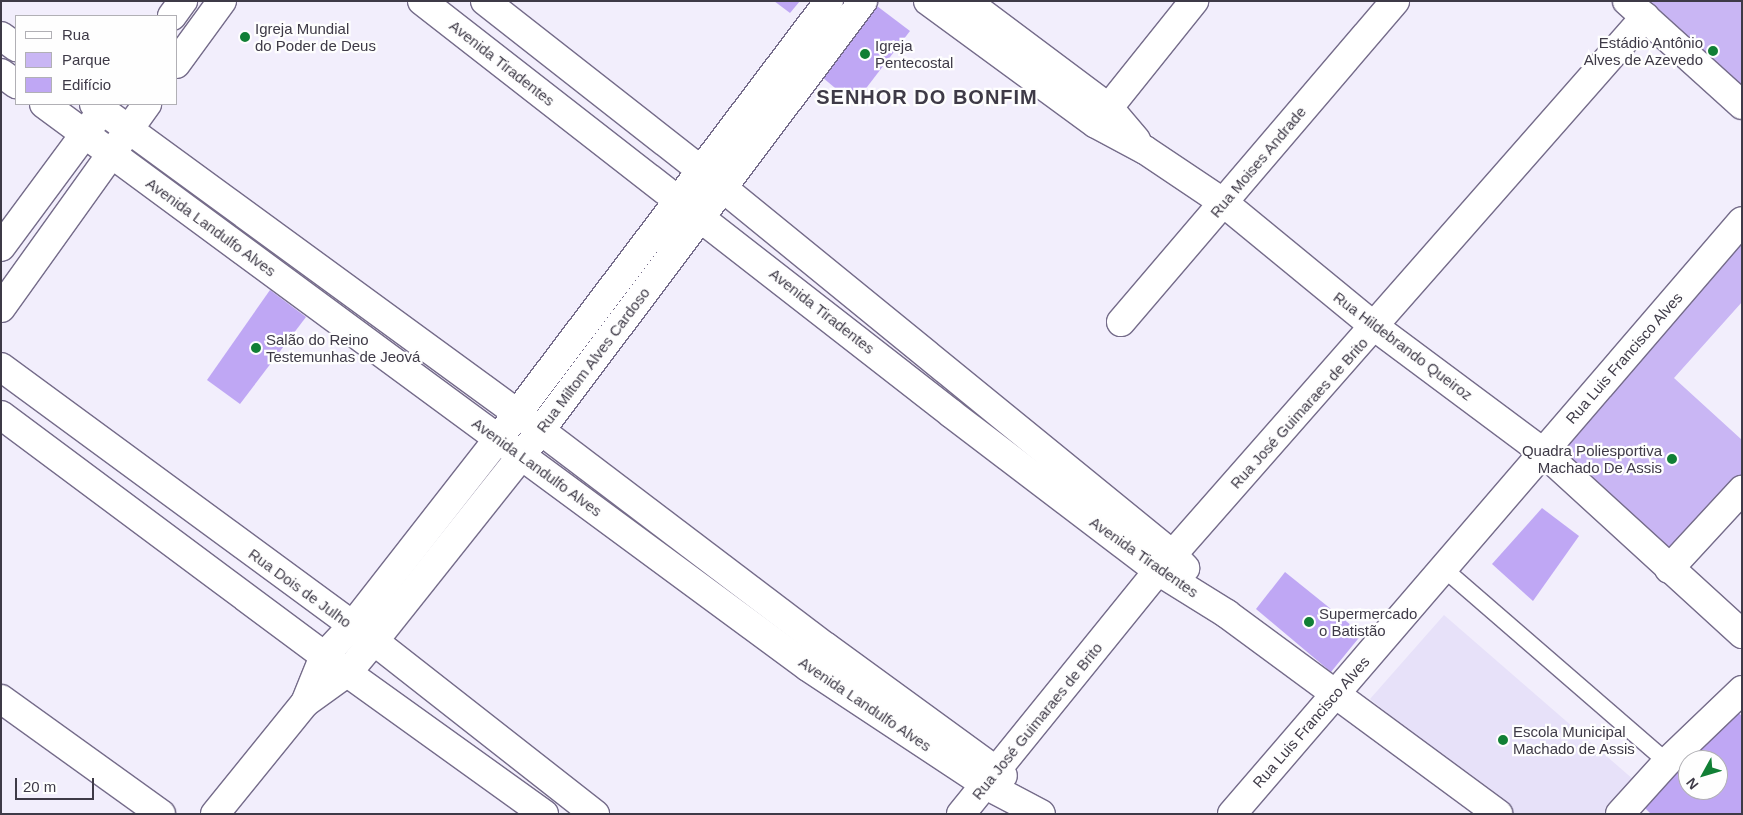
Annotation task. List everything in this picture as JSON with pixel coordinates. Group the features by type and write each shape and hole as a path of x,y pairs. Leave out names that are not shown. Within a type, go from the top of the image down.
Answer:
{"street":[{"path":"173,15 183,1"},
{"path":"178,61 222,1"},
{"name":"Avenida Tiradentes","path":"422,1 702,216 952,414 1166,563"},
{"name":"Avenida Tiradentes","path":"486,1 702,171 970,392 1227,614 1334,695 1498,814"},
{"name":"Rua Miltom Alves Cardoso","path":"305,703 324,656 352,626 498,439 830,1"},
{"name":"Rua Miltom Alves Cardoso","path":"215,814 305,703 348,672 374,641 522,455 724,189 863,1"},
{"name":"Rua Hildebrando Queiroz","path":"928,1 1102,116"},
{"name":"Rua Hildebrando Queiroz","path":"966,1 1145,150 1224,203 1375,327 1543,452 1742,634"},
{"path":"1102,116 1194,1"},
{"name":"Rua Moises Andrade","path":"1120,322 1224,203 1395,1"},
{"path":"1636,9 1742,105"},
{"name":"Rua José Guimaraes de Brito","path":"960,814 992,778 1166,563 1375,327 1636,9"},
{"path":"1,36 15,46"},
{"path":"1,73 15,83"},
{"name":"Avenida Landulfo Alves","path":"45,105 522,455 808,668 992,778"},
{"path":"1,247 86,135 100,105"},
{"name":"Avenida Landulfo Alves","path":"100,105 540,430 825,646 992,778 1042,814"},
{"path":"1,308 146,105"},
{"name":"Rua Luis Francisco Alves","path":"1232,814 1742,221"},
{"name":"Rua Dois de Julho","path":"1,367 374,641 596,814"},
{"path":"952,414 970,392"},
{"path":"1,415 324,656 544,814"},
{"path":"1669,569 1742,490"},
{"path":"808,668 825,646"},
{"path":"1620,814 1667,762 1742,690"},
{"path":"1,699 162,814"}],"lane":[{"path":"1443,568 1667,762"}],"shaded area":[{"name":"Escola Municipal Machado de Assis","path":"1444,615 1634,780 1609,814 1509,814 1370,699"}],"green space":[{"name":"Estádio Antônio Alves de Azevedo","path":"1628,1 1742,1 1742,101"},
{"name":"Quadra Poliesportiva Machado De Assis","path":"1742,241 1742,302 1674,378 1742,440 1742,478 1666,564 1555,453"}],"building":[{"path":"774,1 800,1 790,13"},
{"name":"Igreja Pentecostal","path":"873,3 910,31 854,104 822,77"},
{"name":"Salão do Reino Testemunhas de Jeová","path":"270,290 306,317 240,404 207,380"},
{"path":"1542,508 1579,536 1533,601 1492,564"},
{"name":"Supermercado o Batistão","path":"1285,572 1362,634 1331,672 1256,609"},
{"path":"1733,708 1742,716 1742,814 1651,814 1645,808 1678,770 1678,800 1728,800 1728,750 1696,750"}],"place":[{"name":"Igreja Mundial do Poder de Deus","path":"245,37"},
{"name":"Estádio Antônio Alves de Azevedo","path":"1713,51"},
{"name":"Igreja Pentecostal","path":"865,54"},
{"name":"Salão do Reino Testemunhas de Jeová","path":"256,348"},
{"name":"Quadra Poliesportiva Machado De Assis","path":"1672,459"},
{"name":"Supermercado o Batistão","path":"1309,622"},
{"name":"Escola Municipal Machado de Assis","path":"1503,740"}],"district":[{"name":"SENHOR DO BONFIM","path":"927,97"}]}
